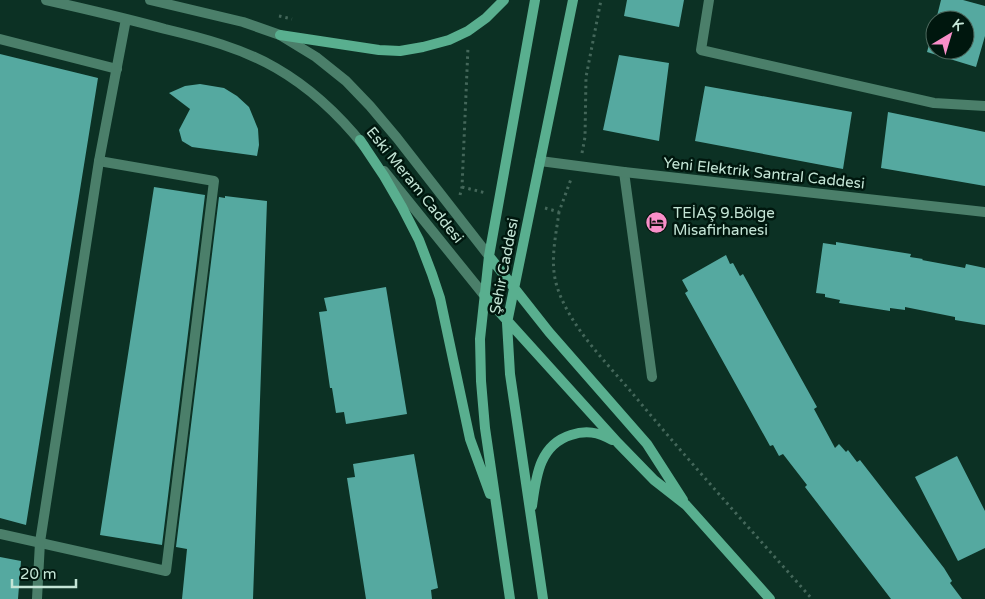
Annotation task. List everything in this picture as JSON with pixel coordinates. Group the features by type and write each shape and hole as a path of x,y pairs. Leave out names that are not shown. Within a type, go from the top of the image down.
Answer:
{"main road":[{"path":"280,35 379,50 400,51 449,40 468,31 486,18 504,0"},
{"name":"Şehir Caddesi","path":"510,599 497,514 481,381 480,339 489,256 535,0"},
{"name":"Şehir Caddesi","path":"543,599 510,374 508,323 573,0"},
{"path":"360,140 402,207 419,240 432,274 440,298 470,440 497,514"},
{"name":"Eski Meram Caddesi","path":"489,256 647,444 686,505 770,599"},
{"name":"Eski Meram Caddesi","path":"484,295 618,443 654,480 686,505"},
{"path":"530,520 538,468 547,450 561,438 578,432 592,431 618,443"}],"street":[{"name":"Eski Meram Caddesi","path":"46,0 214,41 247,53 277,68 336,115 360,140 484,295"},
{"name":"Eski Meram Caddesi","path":"150,0 243,22 280,35 316,57 346,81 397,138 489,256"},
{"path":"709,0 701,50 934,103 985,106"},
{"path":"37,599 40,542 100,161 126,18"},
{"path":"0,39 117,68"},
{"path":"0,534 166,571 214,181 100,161"},
{"name":"Yeni Elektrik Santral Caddesi","path":"540,161 985,212"},
{"path":"624,172 652,377"}],"path":[{"path":"277,16 296,20"},
{"path":"455,213 462,187 468,31"},
{"path":"559,212 553,252 556,282 566,309 589,341 689,461 812,599"}],"building":[{"path":"627,0 684,0 679,27 624,16"},
{"path":"941,0 963,0 985,6 985,36 976,67 953,60 975,60 975,10 938,10"},
{"path":"0,54 98,78 26,525 0,518"},
{"path":"619,55 669,63 659,141 603,130"},
{"path":"200,84 224,88 249,107 258,129 259,145 257,156 192,147 182,141 179,130 190,109 169,93 185,86"},
{"path":"705,86 852,112 843,169 695,141"},
{"path":"888,112 985,132 985,186 881,168"},
{"path":"154,187 205,195 162,545 100,535"},
{"path":"225,196 267,201 253,599 182,599 187,549 176,547 219,197 225,198"},
{"path":"836,242 911,254 910,257 965,268 966,264 985,268 985,325 955,320 955,317 905,307 905,310 890,308 890,311 839,303 840,300 825,297 825,294 816,293 823,243 836,245"},
{"path":"726,255 730,264 733,263 740,276 743,274 817,407 814,409 835,448 839,444 846,452 848,450 857,462 860,460 944,568 952,581 950,583 962,599 891,599 805,487 807,485 783,454 779,456 773,445 770,446 685,293 688,291 682,280"},
{"path":"386,287 407,414 346,424 344,412 336,413 332,388 330,388 319,312 327,311 324,298"},
{"path":"414,454 438,588 431,590 432,599 366,599 347,478 355,477 353,464"},
{"path":"957,456 985,511 985,548 958,561 915,477"},
{"path":"0,557 21,561 18,599 0,599"}],"place":[{"name":"TEİAŞ 9.Bölge Misafirhanesi","path":"657,222"}]}
